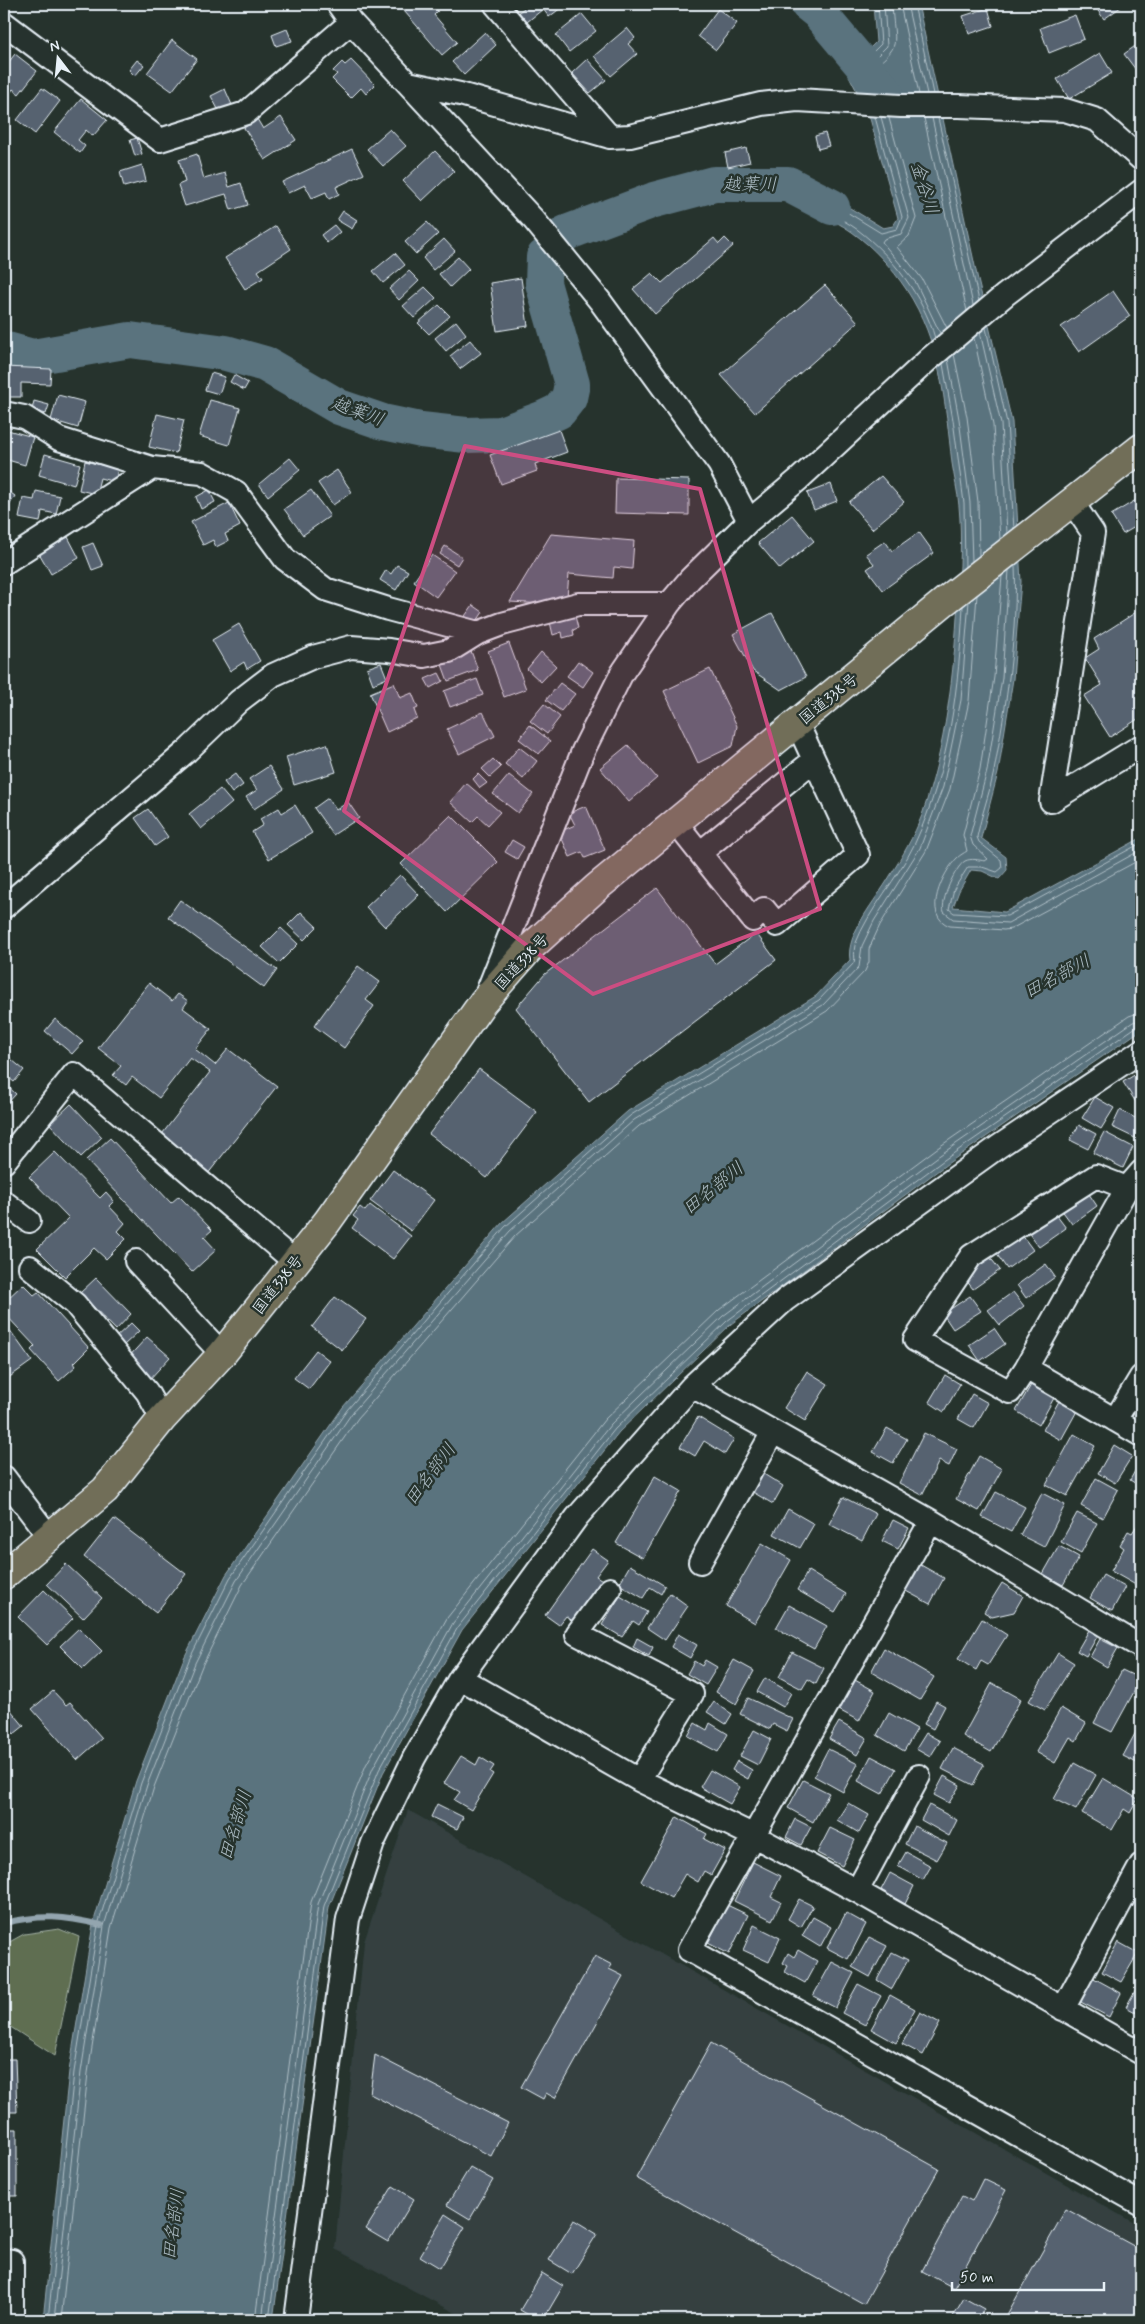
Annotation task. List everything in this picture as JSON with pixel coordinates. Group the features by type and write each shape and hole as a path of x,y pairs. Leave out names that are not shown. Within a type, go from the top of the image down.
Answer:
{"highway":[{"name":"国道338号","path":"4,1575 105,1490 162,1419 222,1354 327,1222 483,1002 531,947 596,888 944,602 1141,448"}],"street":[{"path":"338,4 351,22 534,220 600,301 720,464 749,521"},
{"path":"495,4 610,137"},
{"path":"4,24 160,140 246,113 351,22"},
{"path":"408,83 460,94 610,137 630,136 761,104 797,100 901,106 1065,110 1097,120 1141,159"},
{"path":"483,1002 583,751 622,673 669,604 690,579 749,521 799,479 928,360 1005,295 1141,191"},
{"path":"4,414 24,417 59,439 152,468 202,473 236,492 285,559 325,589 388,609 478,633"},
{"path":"4,563 152,468"},
{"path":"1072,502 1093,533 1051,801 1141,746"},
{"path":"4,907 186,751 239,701 272,675 313,657 351,647 389,650 424,656 449,651 478,633 502,624 578,604 669,604"},
{"path":"676,823 753,920 764,909 777,925 858,855 797,723"},
{"path":"700,853 814,760"},
{"path":"296,2320 348,1919 373,1842 414,1758 460,1678 577,1517 692,1386 785,1300 998,1147 1141,1051"},
{"path":"4,1162 74,1074 295,1262"},
{"path":"1096,1176 1134,1180 1026,1368 1010,1392 915,1340 970,1256 1096,1176"},
{"path":"4,1202 29,1221"},
{"path":"136,1260 222,1354"},
{"path":"30,1267 75,1304 147,1392 162,1419"},
{"path":"1026,1368 1141,1435"},
{"path":"1115,1420 1141,1377"},
{"path":"692,1386 931,1522 1141,1647"},
{"path":"700,1562 773,1432"},
{"path":"4,1477 50,1538"},
{"path":"931,1522 689,1950 1141,2204"},
{"path":"610,1589 577,1634 692,1694 639,1780"},
{"path":"460,1678 639,1780 754,1836 857,1890 1141,2053"},
{"path":"857,1890 919,1776"},
{"path":"1063,2009 1141,1865"},
{"path":"4,2260 12,2262 12,2320"}],"highlighted area":[{"path":"465,446 700,489 820,909 593,994 344,811"}],"shaded area":[{"path":"408,1810 1141,2227 1141,2320 469,2320 335,2249 364,1942"}],"green space":[{"path":"59,1929 79,1937 55,2056 9,2026 4,2013 4,1945 24,1934"}],"water":[{"name":"田名部川","path":"873,4 918,4 978,280 1012,422 1021,582 1013,679 998,773 981,838 1006,857 1007,870 999,879 982,871 971,870 959,891 953,907 1005,912 1141,838 1141,1030 947,1164 731,1324 619,1432 462,1630 383,1773 329,1907 273,2320 43,2320 69,2071 93,1924 136,1781 184,1658 226,1575 343,1407 502,1223 628,1111 816,996 850,960 852,939 857,928 903,854 922,815 937,763 948,710 960,566 958,501 940,373 927,330 918,309 895,273 860,238 800,200 788,184 812,185 883,228 893,226 898,218 869,115 842,62 866,52 876,42"}],"building":[{"path":"398,4 432,4 438,11 434,15 457,42 442,55"},
{"path":"529,4 566,4 549,17 543,9 527,22 519,12"},
{"path":"1093,4 1125,4 1104,19"},
{"path":"988,8 993,26 969,34 963,16"},
{"path":"718,9 737,23 716,50 698,36"},
{"path":"582,14 596,31 569,52 556,35"},
{"path":"1075,15 1084,39 1049,53 1040,28"},
{"path":"627,28 635,38 628,44 637,54 611,76 594,56"},
{"path":"287,29 292,41 276,46 272,35"},
{"path":"485,32 496,45 464,75 452,62"},
{"path":"172,40 197,59 172,91 147,73"},
{"path":"1141,42 1141,67 1136,70 1124,54"},
{"path":"1100,53 1112,73 1069,99 1057,79"},
{"path":"15,54 37,71 19,94 13,89 4,101 4,68"},
{"path":"587,59 606,80 590,93 572,73"},
{"path":"137,60 144,65 135,76 129,70"},
{"path":"351,60 375,85 366,94 361,88 351,98 332,79 337,74 333,71 342,62 345,65"},
{"path":"42,88 60,101 35,134 17,120"},
{"path":"225,89 232,105 219,111 211,96"},
{"path":"81,99 107,120 93,136 86,130 78,140 85,146 80,153 54,132"},
{"path":"281,117 296,140 265,160 244,128 257,119 263,129"},
{"path":"390,129 406,146 383,166 367,149"},
{"path":"825,133 829,146 818,149 815,136"},
{"path":"137,138 142,154 135,156 130,140"},
{"path":"746,148 750,162 728,167 725,153"},
{"path":"352,149 364,174 336,187 339,194 329,199 326,192 312,198 305,185 288,193 282,182"},
{"path":"435,151 454,171 422,201 403,181"},
{"path":"197,154 204,179 225,173 229,187 241,183 248,205 231,210 226,194 185,206 178,185 185,182 179,160"},
{"path":"142,165 146,181 124,187 120,172"},
{"path":"343,211 357,220 352,229 337,220"},
{"path":"427,222 438,234 416,254 405,242"},
{"path":"334,225 340,232 327,243 321,235"},
{"path":"276,226 291,249 258,271 263,278 245,289 225,258"},
{"path":"714,238 719,244 725,238 733,246 655,314 633,289 652,273 662,283"},
{"path":"444,239 455,251 433,270 423,258"},
{"path":"395,253 405,265 383,283 373,271"},
{"path":"458,257 469,269 450,287 439,274"},
{"path":"409,271 419,281 399,300 389,289"},
{"path":"521,278 528,326 497,331 490,283"},
{"path":"825,285 858,322 755,413 721,375"},
{"path":"425,287 436,298 414,318 403,306"},
{"path":"1113,291 1130,316 1079,352 1061,327"},
{"path":"439,305 450,316 429,334 418,323"},
{"path":"456,321 466,334 446,351 435,338"},
{"path":"470,340 481,353 460,369 450,356"},
{"path":"4,367 51,369 50,384 21,383 21,397 4,397"},
{"path":"211,373 225,377 219,394 205,390"},
{"path":"234,375 248,383 244,390 230,382"},
{"path":"58,395 85,402 78,428 51,420"},
{"path":"210,400 240,408 229,445 199,436"},
{"path":"34,401 49,405 46,414 32,410"},
{"path":"157,414 184,420 176,453 149,447"},
{"path":"4,429 33,437 25,465 4,459"},
{"path":"559,430 567,452 535,464 537,471 501,484 490,455"},
{"path":"45,454 80,464 74,485 39,475"},
{"path":"290,458 300,470 268,496 259,484"},
{"path":"85,461 118,469 115,482 100,478 96,494 79,490"},
{"path":"337,470 352,492 333,505 318,483"},
{"path":"881,476 904,502 872,529 849,502"},
{"path":"616,478 689,480 689,515 615,513"},
{"path":"831,484 837,501 814,510 807,493"},
{"path":"4,488 15,496 4,514"},
{"path":"209,490 215,502 201,509 196,497"},
{"path":"311,490 330,516 303,535 284,509"},
{"path":"36,491 60,496 56,514 42,511 40,522 19,518 23,498 34,500"},
{"path":"1141,497 1141,537 1135,527 1123,534 1111,515"},
{"path":"229,503 240,526 225,534 228,541 216,547 213,540 203,545 191,522"},
{"path":"792,515 814,541 780,569 758,543"},
{"path":"919,532 934,553 883,590 867,569 874,564 866,554 885,541 892,551"},
{"path":"551,534 634,541 632,569 614,567 613,578 569,574 567,597 558,596 544,604 510,602"},
{"path":"68,537 79,558 51,574 39,553"},
{"path":"93,543 103,566 92,570 83,547"},
{"path":"445,546 462,557 457,565 440,554"},
{"path":"432,555 455,571 436,597 414,581"},
{"path":"397,565 408,571 396,590 380,580 386,570 391,574"},
{"path":"473,605 483,612 475,624 465,616"},
{"path":"1141,609 1141,717 1110,737 1084,696 1102,685 1085,658 1099,649 1094,639"},
{"path":"772,613 806,677 781,690 753,671 733,634"},
{"path":"575,616 578,628 573,630 574,635 563,638 562,632 553,635 550,622"},
{"path":"239,624 260,661 247,669 244,662 230,671 212,640"},
{"path":"509,643 526,689 504,697 488,651"},
{"path":"471,651 478,670 448,681 441,662"},
{"path":"541,652 556,666 541,682 527,669"},
{"path":"578,661 593,672 583,687 567,676"},
{"path":"381,663 387,678 373,684 367,668"},
{"path":"710,669 737,726 733,746 698,763 664,691"},
{"path":"439,673 443,681 430,688 425,679"},
{"path":"477,679 483,695 450,707 444,691"},
{"path":"394,683 400,698 412,693 418,708 414,710 417,718 387,732 370,693"},
{"path":"560,683 575,694 561,711 546,700"},
{"path":"544,704 560,717 547,734 530,721"},
{"path":"483,712 495,736 459,754 447,729"},
{"path":"530,725 550,741 539,754 519,739"},
{"path":"327,744 336,772 294,785 286,757"},
{"path":"628,745 657,778 629,802 600,768"},
{"path":"519,747 537,761 523,779 505,764"},
{"path":"493,759 501,767 490,777 482,769"},
{"path":"269,766 284,789 254,809 246,797 257,790 249,779"},
{"path":"235,774 243,785 232,793 224,782"},
{"path":"478,774 487,783 480,788 473,779"},
{"path":"509,775 533,794 518,813 493,794"},
{"path":"466,783 500,812 488,825 478,816 472,822 450,802"},
{"path":"220,789 232,803 201,829 189,814"},
{"path":"328,798 336,810 348,802 359,818 333,835 314,808"},
{"path":"295,805 312,833 269,859 252,832 263,825 260,819 279,808 282,813"},
{"path":"586,806 605,850 585,858 582,852 570,857 559,832 575,825 569,813"},
{"path":"148,809 168,837 155,846 135,818"},
{"path":"451,815 498,862 447,912 401,864"},
{"path":"512,840 524,847 517,859 505,852"},
{"path":"400,875 419,895 385,927 366,907"},
{"path":"657,888 715,964 756,933 776,960 589,1102 516,1008 545,974"},
{"path":"180,900 277,970 264,988 168,917"},
{"path":"301,912 317,927 304,940 288,925"},
{"path":"281,928 298,944 279,963 262,947"},
{"path":"358,966 380,982 366,1000 374,1006 344,1048 314,1026"},
{"path":"149,983 172,1001 178,994 188,1001 183,1008 211,1029 195,1049 215,1065 228,1049 277,1086 207,1175 159,1138 210,1072 190,1058 159,1098 132,1077 126,1085 113,1075 121,1066 98,1048"},
{"path":"55,1019 83,1042 72,1054 45,1031"},
{"path":"6,1055 24,1070 14,1082 4,1074 4,1058"},
{"path":"479,1069 537,1112 487,1178 429,1134"},
{"path":"1141,1071 1141,1105 1139,1107 1123,1082"},
{"path":"4,1083 16,1094 4,1107"},
{"path":"1095,1097 1114,1108 1101,1129 1082,1118"},
{"path":"71,1104 102,1137 81,1157 50,1124"},
{"path":"1120,1110 1141,1121 1135,1138 1112,1127"},
{"path":"1079,1125 1096,1134 1088,1149 1070,1140"},
{"path":"1104,1132 1133,1147 1123,1168 1093,1153"},
{"path":"110,1138 171,1203 179,1196 212,1230 204,1237 216,1250 192,1272 86,1160"},
{"path":"55,1152 100,1198 106,1192 114,1201 109,1206 125,1223 118,1231 126,1239 106,1259 94,1248 65,1277 37,1249 69,1218 29,1177"},
{"path":"393,1170 434,1200 411,1231 370,1201"},
{"path":"1087,1191 1097,1206 1072,1224 1061,1209"},
{"path":"370,1205 411,1236 393,1259 352,1228 358,1220 353,1216 360,1207 365,1211"},
{"path":"1054,1212 1066,1228 1039,1247 1027,1231"},
{"path":"1022,1235 1033,1250 1007,1269 996,1253"},
{"path":"989,1256 1000,1270 973,1289 962,1275"},
{"path":"1046,1264 1055,1277 1026,1298 1017,1285"},
{"path":"96,1278 131,1314 116,1330 80,1293"},
{"path":"23,1284 34,1295 38,1292 89,1348 74,1363 76,1366 59,1381 31,1350 35,1346 4,1313 4,1302"},
{"path":"1013,1292 1024,1306 1000,1325 988,1310"},
{"path":"970,1296 981,1311 953,1329 943,1314"},
{"path":"335,1297 366,1319 342,1350 312,1327"},
{"path":"4,1322 32,1361 4,1381"},
{"path":"131,1323 139,1331 122,1347 114,1339"},
{"path":"994,1328 1005,1344 980,1361 969,1345"},
{"path":"147,1337 170,1357 148,1381 125,1361"},
{"path":"316,1350 330,1361 309,1389 294,1378"},
{"path":"807,1371 828,1384 805,1421 784,1408"},
{"path":"945,1375 960,1384 944,1412 929,1402"},
{"path":"1031,1385 1054,1398 1039,1425 1016,1411"},
{"path":"972,1394 988,1403 974,1428 958,1419"},
{"path":"1059,1401 1077,1411 1061,1440 1043,1430"},
{"path":"698,1417 734,1439 725,1454 704,1441 695,1456 680,1447"},
{"path":"887,1428 907,1439 893,1463 873,1452"},
{"path":"924,1433 957,1449 949,1466 939,1461 922,1495 899,1483"},
{"path":"1074,1434 1095,1446 1067,1496 1046,1485"},
{"path":"1114,1445 1132,1456 1115,1483 1098,1473"},
{"path":"979,1456 1002,1469 979,1511 956,1499"},
{"path":"1141,1460 1141,1487 1130,1480"},
{"path":"762,1473 783,1486 773,1504 751,1491"},
{"path":"655,1476 681,1491 643,1558 616,1543"},
{"path":"1096,1478 1118,1490 1103,1518 1081,1506"},
{"path":"996,1492 1025,1507 1011,1532 982,1517"},
{"path":"1042,1493 1065,1505 1044,1547 1020,1535"},
{"path":"843,1497 876,1514 862,1541 829,1524"},
{"path":"788,1509 814,1524 800,1548 774,1534"},
{"path":"1077,1513 1097,1523 1081,1553 1061,1542"},
{"path":"114,1519 186,1574 156,1613 84,1557"},
{"path":"893,1520 909,1528 898,1549 882,1541"},
{"path":"1138,1524 1141,1526 1141,1588 1111,1571 1124,1548 1120,1545 1128,1531 1132,1533"},
{"path":"762,1543 791,1560 755,1623 726,1606"},
{"path":"1059,1546 1079,1557 1063,1585 1043,1574"},
{"path":"592,1549 608,1560 596,1576 604,1581 575,1623 566,1616 559,1625 545,1615"},
{"path":"66,1564 102,1598 83,1618 47,1584"},
{"path":"919,1564 944,1578 930,1604 904,1590"},
{"path":"630,1565 665,1586 661,1594 650,1587 643,1598 619,1584"},
{"path":"808,1571 846,1594 835,1612 797,1590"},
{"path":"1103,1575 1125,1587 1112,1611 1090,1598"},
{"path":"1002,1583 1023,1596 1014,1612 992,1617 984,1612"},
{"path":"44,1590 73,1618 47,1645 18,1617"},
{"path":"670,1593 688,1606 665,1640 647,1628"},
{"path":"620,1596 647,1612 639,1625 633,1621 622,1637 602,1625"},
{"path":"789,1605 827,1626 814,1649 776,1628"},
{"path":"982,1619 1007,1635 988,1665 981,1661 976,1670 958,1659"},
{"path":"79,1628 102,1651 83,1669 60,1646"},
{"path":"1089,1630 1098,1635 1086,1656 1077,1651"},
{"path":"678,1634 697,1645 690,1658 671,1647"},
{"path":"637,1638 653,1647 649,1656 633,1647"},
{"path":"1100,1639 1118,1648 1107,1667 1090,1657"},
{"path":"884,1648 934,1677 920,1700 871,1672"},
{"path":"792,1652 824,1668 816,1684 808,1679 802,1689 779,1677"},
{"path":"1058,1653 1074,1663 1045,1710 1029,1701"},
{"path":"705,1660 717,1667 706,1685 687,1674 694,1661 702,1666"},
{"path":"734,1660 754,1671 736,1704 716,1692"},
{"path":"1122,1670 1141,1679 1112,1732 1094,1723"},
{"path":"765,1678 791,1693 783,1707 757,1692"},
{"path":"853,1679 875,1691 859,1721 837,1709"},
{"path":"992,1683 1021,1699 991,1752 963,1736"},
{"path":"53,1691 66,1705 70,1702 102,1738 77,1760 32,1709"},
{"path":"748,1698 793,1719 787,1731 773,1724 770,1729 740,1714"},
{"path":"936,1701 945,1706 933,1729 924,1724"},
{"path":"714,1702 732,1714 726,1724 707,1712"},
{"path":"1061,1708 1086,1723 1076,1741 1070,1737 1055,1763 1036,1752"},
{"path":"10,1709 24,1726 14,1734 4,1722 4,1715"},
{"path":"889,1713 917,1729 904,1751 877,1735"},
{"path":"839,1722 867,1738 857,1755 829,1739"},
{"path":"695,1723 707,1730 710,1723 728,1734 718,1752 688,1736"},
{"path":"754,1730 771,1739 758,1765 740,1756"},
{"path":"1137,1730 1141,1732 1141,1765 1123,1756"},
{"path":"4,1733 11,1740 4,1747"},
{"path":"926,1733 940,1741 930,1757 916,1749"},
{"path":"953,1748 984,1764 973,1785 942,1769"},
{"path":"828,1749 858,1764 843,1792 814,1776"},
{"path":"461,1756 476,1765 480,1757 494,1766 490,1772 493,1774 471,1810 454,1800 460,1792 444,1783"},
{"path":"871,1756 896,1769 882,1794 858,1781"},
{"path":"737,1761 752,1770 748,1779 732,1770"},
{"path":"1074,1763 1096,1775 1076,1810 1054,1799"},
{"path":"710,1770 740,1787 730,1804 700,1787"},
{"path":"944,1776 960,1785 949,1803 934,1795"},
{"path":"1103,1778 1138,1799 1130,1813 1124,1809 1112,1830 1082,1813"},
{"path":"803,1780 829,1793 813,1822 788,1808"},
{"path":"848,1803 869,1815 859,1833 837,1820"},
{"path":"437,1804 463,1817 457,1829 431,1817"},
{"path":"929,1805 957,1820 949,1836 921,1820"},
{"path":"677,1817 707,1834 704,1839 725,1850 711,1875 704,1871 698,1882 685,1874 671,1898 641,1881"},
{"path":"795,1819 811,1827 801,1845 786,1837"},
{"path":"914,1826 947,1843 937,1860 905,1844"},
{"path":"830,1828 855,1840 842,1866 817,1853"},
{"path":"906,1852 931,1866 923,1880 898,1866"},
{"path":"753,1862 781,1876 771,1897 781,1902 772,1920 734,1901"},
{"path":"890,1873 914,1886 905,1904 881,1890"},
{"path":"799,1899 813,1906 801,1927 788,1919"},
{"path":"727,1905 748,1915 729,1954 708,1943"},
{"path":"846,1913 866,1924 848,1959 827,1948"},
{"path":"813,1917 831,1927 820,1947 802,1936"},
{"path":"754,1925 780,1938 769,1962 743,1950"},
{"path":"869,1937 887,1946 870,1977 852,1967"},
{"path":"1118,1942 1138,1953 1121,1982 1102,1972"},
{"path":"798,1950 817,1961 805,1983 785,1972 788,1966 783,1963 788,1953 794,1957"},
{"path":"892,1952 908,1960 892,1989 877,1980"},
{"path":"595,1956 612,1965 609,1969 623,1976 555,2098 546,2093 543,2099 521,2087"},
{"path":"832,1962 854,1973 836,2008 813,1996"},
{"path":"1090,1976 1121,1993 1109,2017 1077,2000"},
{"path":"1141,1980 1141,2015 1126,2007"},
{"path":"858,1984 881,1996 865,2025 842,2013"},
{"path":"890,1995 915,2009 896,2043 871,2029"},
{"path":"920,2012 940,2023 923,2055 902,2044"},
{"path":"711,2043 939,2169 864,2304 636,2178"},
{"path":"375,2055 508,2123 491,2156 370,2094"},
{"path":"4,2059 15,2059 17,2112 4,2112"},
{"path":"4,2129 17,2129 17,2196 4,2196"},
{"path":"470,2167 493,2180 470,2219 447,2205"},
{"path":"983,2179 1006,2190 954,2288 922,2271 962,2196 972,2201"},
{"path":"393,2186 414,2199 388,2242 366,2229"},
{"path":"1066,2209 1141,2250 1141,2320 1004,2320"},
{"path":"445,2214 465,2227 440,2268 420,2256"},
{"path":"574,2220 597,2234 572,2274 549,2260"},
{"path":"542,2273 563,2286 543,2320 537,2320 520,2310"},
{"path":"964,2298 984,2309 978,2320 951,2320"}],"waterway":[{"name":"金谷川","path":"808,4 818,12 886,93"},
{"name":"越葉川","path":"566,233 654,200 714,184 788,184 832,207"},
{"name":"越葉川","path":"4,349 33,357 130,340 226,353 265,364 339,407 383,422 421,430 466,435 501,434 559,411 569,398 572,384 543,283 544,257"},
{"path":"4,1923 30,1918 52,1917 101,1925"}]}
